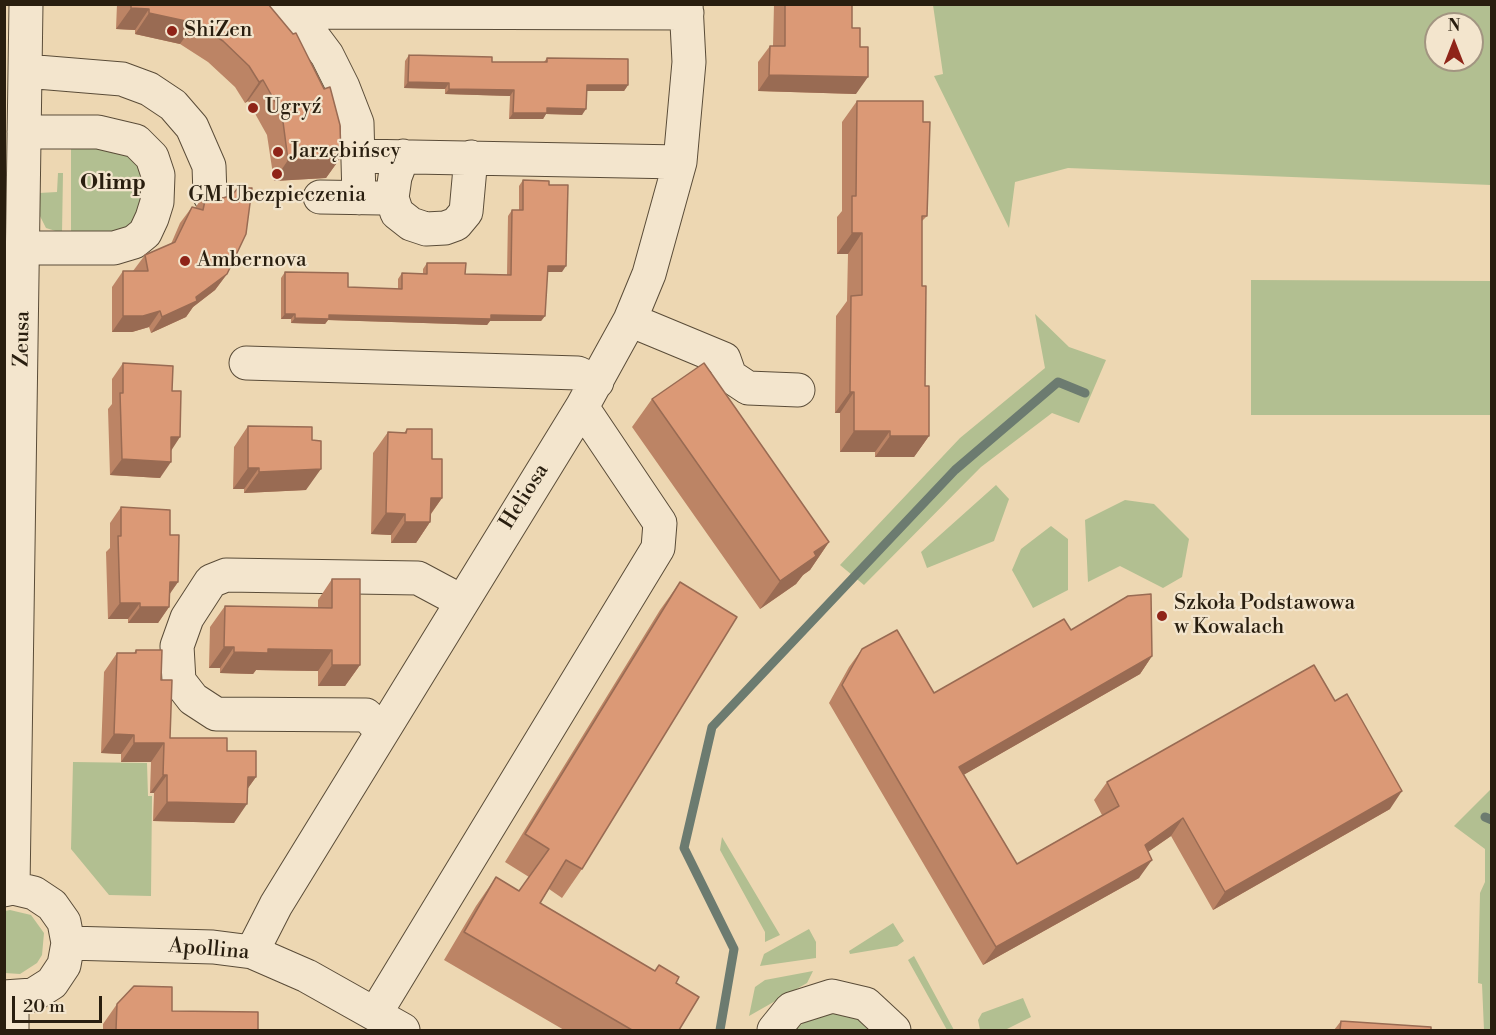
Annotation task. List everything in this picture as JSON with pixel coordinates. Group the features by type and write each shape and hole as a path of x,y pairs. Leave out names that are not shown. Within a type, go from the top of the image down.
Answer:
{"street":[{"name":"Zeusa","path":"9,889 14,314 23,248 26,4"},
{"path":"276,4 302,25 327,55 343,87 357,123 359,198"},
{"path":"302,25 315,15 325,12 455,8 686,9"},
{"name":"Heliosa","path":"252,952 276,905 382,730 590,395 630,320 650,274 680,162 689,62 686,9"},
{"path":"25,71 122,80 149,88 173,105 192,127 209,166 210,196"},
{"path":"23,248 114,248 134,242 145,233 152,218 157,202 158,175 152,157 136,141 98,132 24,132"},
{"path":"359,156 680,162"},
{"path":"403,156 395,177 392,198 397,213 411,224 426,229 445,228 456,224 466,212 471,158"},
{"path":"320,197 392,198"},
{"path":"630,320 724,359 730,376 748,388 798,390"},
{"path":"246,363 578,373 660,523 658,548 375,1014"},
{"path":"382,730 366,715 216,714 193,699 179,681 177,646 187,618 211,581 225,574 418,578 461,601"},
{"path":"9,889 34,892 52,905 64,922 68,943 64,965 52,983 9,1009"},
{"name":"Apollina","path":"68,943 213,947 252,952 307,976 403,1030"},
{"path":"774,1030 791,1009 832,996 866,1004 894,1030"}],"green space":[{"path":"933,5 1491,5 1491,185 1068,168 1015,182 1009,228 934,76 943,74"},
{"path":"71,143 102,143 142,158 141,215 123,231 71,233"},
{"path":"58,173 63,173 62,233 46,228 39,214 39,193 57,192"},
{"path":"1251,280 1491,281 1491,415 1251,415"},
{"path":"1035,314 1069,347 1106,360 1079,423 1052,413 981,467 864,585 840,565 960,438 1045,368"},
{"path":"996,485 1009,499 994,541 927,568 921,552"},
{"path":"1125,500 1154,504 1189,539 1182,577 1163,588 1120,566 1088,582 1085,520"},
{"path":"1051,526 1068,539 1068,590 1033,608 1012,570 1021,549"},
{"path":"73,762 147,763 148,796 152,796 151,896 109,895 71,849"},
{"path":"1491,789 1492,1030 1484,1030 1482,984 1478,983 1480,893 1485,882 1485,849 1454,826"},
{"path":"722,837 780,935 765,942 765,932 720,850"},
{"path":"5,911 31,915 44,933 42,955 37,963 20,974 5,973"},
{"path":"893,923 904,941 897,946 850,954 849,951"},
{"path":"809,929 816,942 816,958 760,966 764,954"},
{"path":"914,956 954,1030 947,1030 908,960"},
{"path":"813,971 807,983 749,1016 755,987 765,980"},
{"path":"1023,998 1031,1017 1005,1030 980,1030 978,1020 982,1013"},
{"path":"831,1011 852,1014 873,1030 795,1030 810,1017"}],"building":[{"path":"131,4 268,4 293,34 296,33 324,89 330,87 340,125 341,157 288,160 282,114 263,80 259,82 249,66 223,41 195,23 149,13 149,9 131,8"},
{"path":"785,4 852,4 852,28 860,28 860,47 868,47 868,77 769,75 770,46 785,46"},
{"path":"409,55 492,57 492,62 547,62 547,58 628,59 628,85 587,85 586,109 547,108 547,113 513,113 514,90 449,89 449,83 408,82"},
{"path":"857,101 923,101 923,122 930,122 927,216 922,216 922,286 926,286 925,386 929,386 929,436 890,436 890,431 854,431 854,392 850,392 851,296 862,295 862,233 852,233 852,196 856,196"},
{"path":"523,180 549,181 549,185 568,185 566,266 548,266 545,316 491,315 491,319 329,315 329,319 295,318 295,314 285,314 285,272 348,273 348,287 402,289 402,273 427,274 427,263 466,263 465,274 511,275 512,210 523,210"},
{"path":"238,188 252,188 246,234 227,274 196,297 197,301 162,317 160,311 143,316 123,316 123,271 148,271 145,255 175,242 192,207 203,210 207,191 213,196 223,198 232,195"},
{"path":"123,363 173,366 172,391 181,391 180,437 171,437 171,462 122,459 120,393 123,393"},
{"path":"704,363 829,542 814,552 816,556 780,581 652,399"},
{"path":"248,426 312,427 312,440 321,441 321,469 259,472 259,468 248,468"},
{"path":"407,429 432,429 432,459 442,459 442,498 431,498 430,522 405,522 405,514 386,513 388,432 406,433"},
{"path":"121,507 170,510 170,535 179,535 178,582 170,582 169,607 140,607 140,603 120,603 118,536 121,536"},
{"path":"332,579 360,579 360,665 332,665 332,650 268,649 268,653 234,652 234,647 224,647 225,606 332,608"},
{"path":"680,582 737,617 582,869 566,860 540,903 655,971 659,965 679,977 676,983 699,997 679,1030 632,1030 464,932 496,877 519,891 549,849 525,834"},
{"path":"1151,594 1152,656 959,767 1017,864 1119,806 1107,782 1314,665 1335,701 1347,694 1402,791 1225,892 1183,818 1145,845 1152,860 996,947 842,685 862,649 897,630 934,693 1064,619 1071,630 1128,596"},
{"path":"136,650 162,650 161,680 172,680 170,738 227,738 227,751 256,751 256,777 248,777 247,804 167,802 167,775 163,775 164,743 134,743 134,735 114,734 117,653 136,653"},
{"path":"134,986 172,987 172,1011 258,1012 258,1030 116,1030 117,1004"},
{"path":"1341,1021 1431,1027 1431,1030 1340,1030"}],"waterway":[{"path":"720,1030 734,949 684,848 712,727 955,470 1058,382 1085,393"},
{"path":"1485,817 1492,820"}],"place":[{"name":"ShiZen","path":"172,31"},
{"name":"Ugryź","path":"253,108"},
{"name":"Jarzębińscy","path":"278,152"},
{"name":"GM Ubezpieczenia","path":"277,174"},
{"name":"Ambernova","path":"185,261"},
{"name":"Szkoła Podstawowa w Kowalach","path":"1162,616"}],"district":[{"name":"Olimp","path":"113,184"}]}
